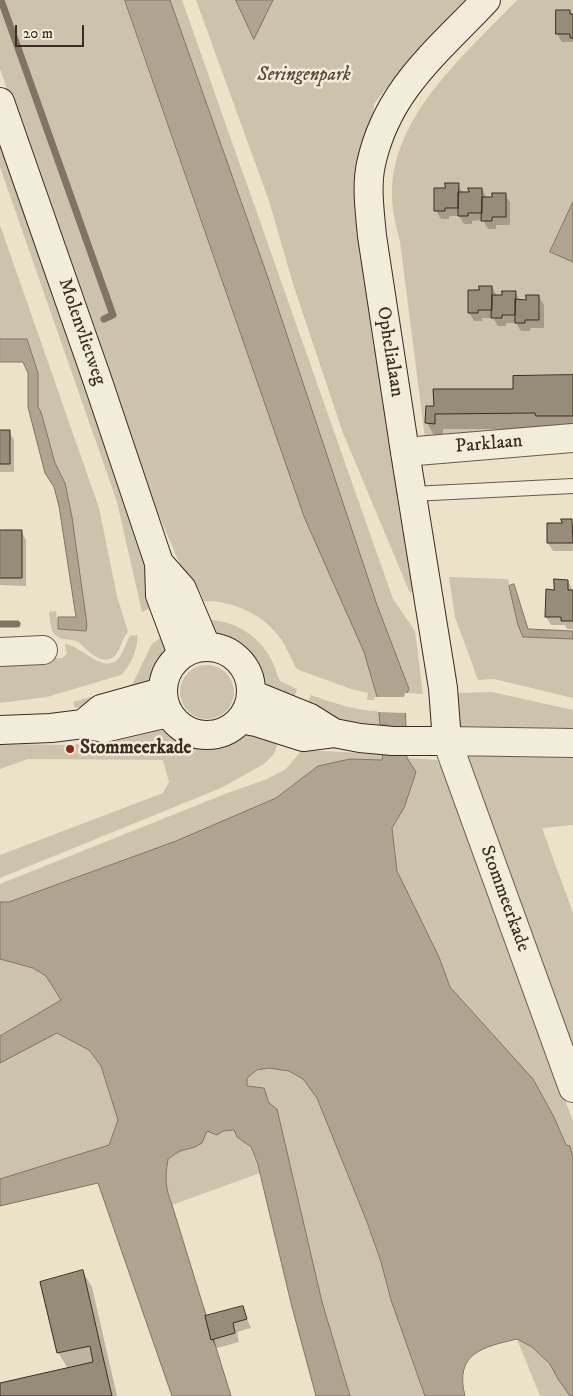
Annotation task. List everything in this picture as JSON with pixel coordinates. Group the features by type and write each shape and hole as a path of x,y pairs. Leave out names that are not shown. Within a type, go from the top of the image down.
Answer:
{"street":[{"name":"Ophelialaan","path":"439,741 443,688 372,236 369,203 371,165 382,128 398,98 415,73 486,0"},
{"name":"Molenvlietweg","path":"0,102 101,389 159,562 182,588 194,650"},
{"name":"Parklaan","path":"405,452 573,438"},
{"path":"0,652 43,650"},
{"path":"194,650 227,651 243,665 248,674 246,707 232,727 222,733 198,734 186,730 176,723 165,703 163,681 167,670 173,661 194,650"},
{"path":"0,730 51,728 83,724 101,709 165,703"},
{"path":"246,707 310,718 334,733 360,738 393,741 573,743"},
{"name":"Stommeerkade","path":"439,741 568,1060 573,1088"}],"lane":[{"path":"412,494 573,486"}],"green space":[{"path":"0,0 125,0 305,519 364,652 378,700 367,700 368,693 351,689 299,670 274,630 257,616 237,606 204,601 199,589 192,592 148,490 0,69"},
{"path":"170,0 182,0 393,599 415,631 423,694 407,693 409,689 377,605 267,275"},
{"name":"Seringenpark","path":"196,0 466,0 398,73 374,104 365,265 415,588 410,593 343,433 293,284 269,201"},
{"path":"517,0 573,0 573,202 550,252 573,262 573,435 425,438 400,242 392,203 396,162 406,135 420,110 437,86 456,63"},
{"path":"0,137 127,500 157,605 142,612 117,502 0,167"},
{"path":"0,225 99,508 117,596 128,632 115,656 107,660 93,655 78,642 59,638 51,628 49,612 56,611 58,629 85,631 72,517 65,483 55,463 38,407 38,373 27,339 0,339"},
{"path":"449,577 508,579 518,625 523,636 573,639 573,698 494,679 478,680 455,617"},
{"path":"211,620 231,624 256,639 268,654 280,681 297,689 293,702 265,685 254,662 247,654 216,634 204,621"},
{"path":"167,633 165,653 159,668 138,688 124,695 75,708 73,702 129,686 133,683 152,644"},
{"path":"137,635 137,645 133,656 128,667 121,675 47,697 0,703 0,658 62,658 67,654 65,644 100,662 106,664 113,663 121,656 130,636"},
{"path":"202,665 212,665 222,669 230,677 234,692 230,707 222,715 212,719 202,719 192,715 184,707 180,697 180,687 184,677 192,669"},
{"path":"492,692 573,710 573,734 459,728 455,693"},
{"path":"311,695 353,708 380,711 380,725 365,728 306,707"},
{"path":"156,728 203,745 216,744 241,735 253,733 280,738 274,754 264,764 221,788 0,878 0,855 163,793 169,782 163,760 28,759 0,769 0,744 74,745"},
{"path":"302,750 383,754 383,760 350,759 318,766 276,798 176,841 9,902 0,902 0,884 267,779 286,769"},
{"path":"470,756 573,757 573,825 542,828 573,913 573,1048 463,758"},
{"path":"407,758 437,760 454,792 498,924 573,1121 573,1158 570,1146 566,1145 554,1117 533,1079 450,987 439,957 397,871 392,828 404,808"},
{"path":"0,959 33,968 46,976 61,1000 0,1036"},
{"path":"57,1033 89,1050 101,1066 118,1120 109,1145 0,1179 0,1063"},
{"path":"269,1068 289,1071 303,1079 317,1098 367,1222 381,1262 391,1300 425,1396 350,1396 322,1302 277,1110 269,1103 264,1088 247,1086 247,1078 249,1076 257,1071"},
{"path":"234,1130 237,1137 250,1147 260,1173 172,1205 166,1182 168,1159 180,1151 195,1147 207,1131"},
{"path":"517,1339 532,1347 550,1364 570,1396 540,1396"}],"shaded area":[{"path":"125,0 170,0 267,275 377,605 409,689 405,698 407,758 416,772 404,808 392,828 397,871 439,957 450,987 533,1079 554,1117 566,1145 570,1146 573,1158 573,1396 570,1396 550,1364 532,1347 517,1339 493,1345 474,1354 464,1370 465,1396 425,1396 391,1300 381,1262 367,1222 317,1098 303,1079 289,1071 269,1068 257,1070 247,1078 247,1086 264,1088 269,1103 277,1109 322,1302 350,1396 316,1396 292,1307 258,1165 251,1147 237,1137 234,1130 223,1131 217,1135 207,1131 202,1143 180,1151 168,1159 166,1177 170,1199 231,1396 172,1396 98,1183 0,1206 0,1179 109,1145 118,1120 101,1066 89,1050 57,1033 0,1063 0,1036 61,1000 46,976 33,968 0,959 0,902 9,902 176,841 276,798 318,766 350,759 382,760 387,725 380,725 378,700 364,652 305,519"},
{"path":"236,0 273,0 254,39"},
{"path":"573,202 573,262 550,252"},
{"path":"0,339 27,339 38,373 38,407 55,463 65,483 72,517 87,625 86,631 58,629 58,617 76,617 59,506 54,487 45,473 28,407 28,373 23,362 0,362"},
{"path":"514,584 528,629 573,631 573,639 523,637 518,625 509,586"}],"pier":[{"path":"405,693 409,693 407,713 377,712 374,697 404,697"}],"building":[{"path":"556,10 570,10 570,14 573,14 573,38 570,38 570,34 556,34"},
{"path":"445,183 459,183 458,208 445,208 445,211 434,211 434,188 445,188"},
{"path":"468,188 482,188 482,213 468,213 468,216 458,216 458,192 469,192"},
{"path":"492,193 506,193 506,217 492,217 492,221 481,221 482,197 492,197"},
{"path":"479,286 492,286 492,310 478,310 478,313 468,313 468,290 479,290"},
{"path":"502,291 516,291 515,315 502,315 502,318 491,318 492,295 502,295"},
{"path":"526,295 539,295 539,320 525,320 525,323 515,323 515,299 526,300"},
{"path":"573,375 573,416 536,416 535,413 435,414 435,424 425,423 426,406 434,406 433,389 513,389 513,376"},
{"path":"0,430 10,430 10,464 0,464"},
{"path":"561,519 572,519 573,543 547,543 547,523 562,523"},
{"path":"0,530 22,530 22,578 0,578"},
{"path":"554,579 568,580 568,590 573,590 573,621 561,621 561,617 545,617 546,589 554,590"},
{"path":"83,1270 112,1396 0,1396 0,1383 93,1362 90,1346 57,1353 40,1282"},
{"path":"243,1306 247,1319 233,1323 235,1333 211,1340 205,1316"}],"waterway":[{"path":"1,0 113,315 104,319"},
{"path":"0,624 17,624"}],"place":[{"name":"Stommeerkade","path":"70,749"}]}
